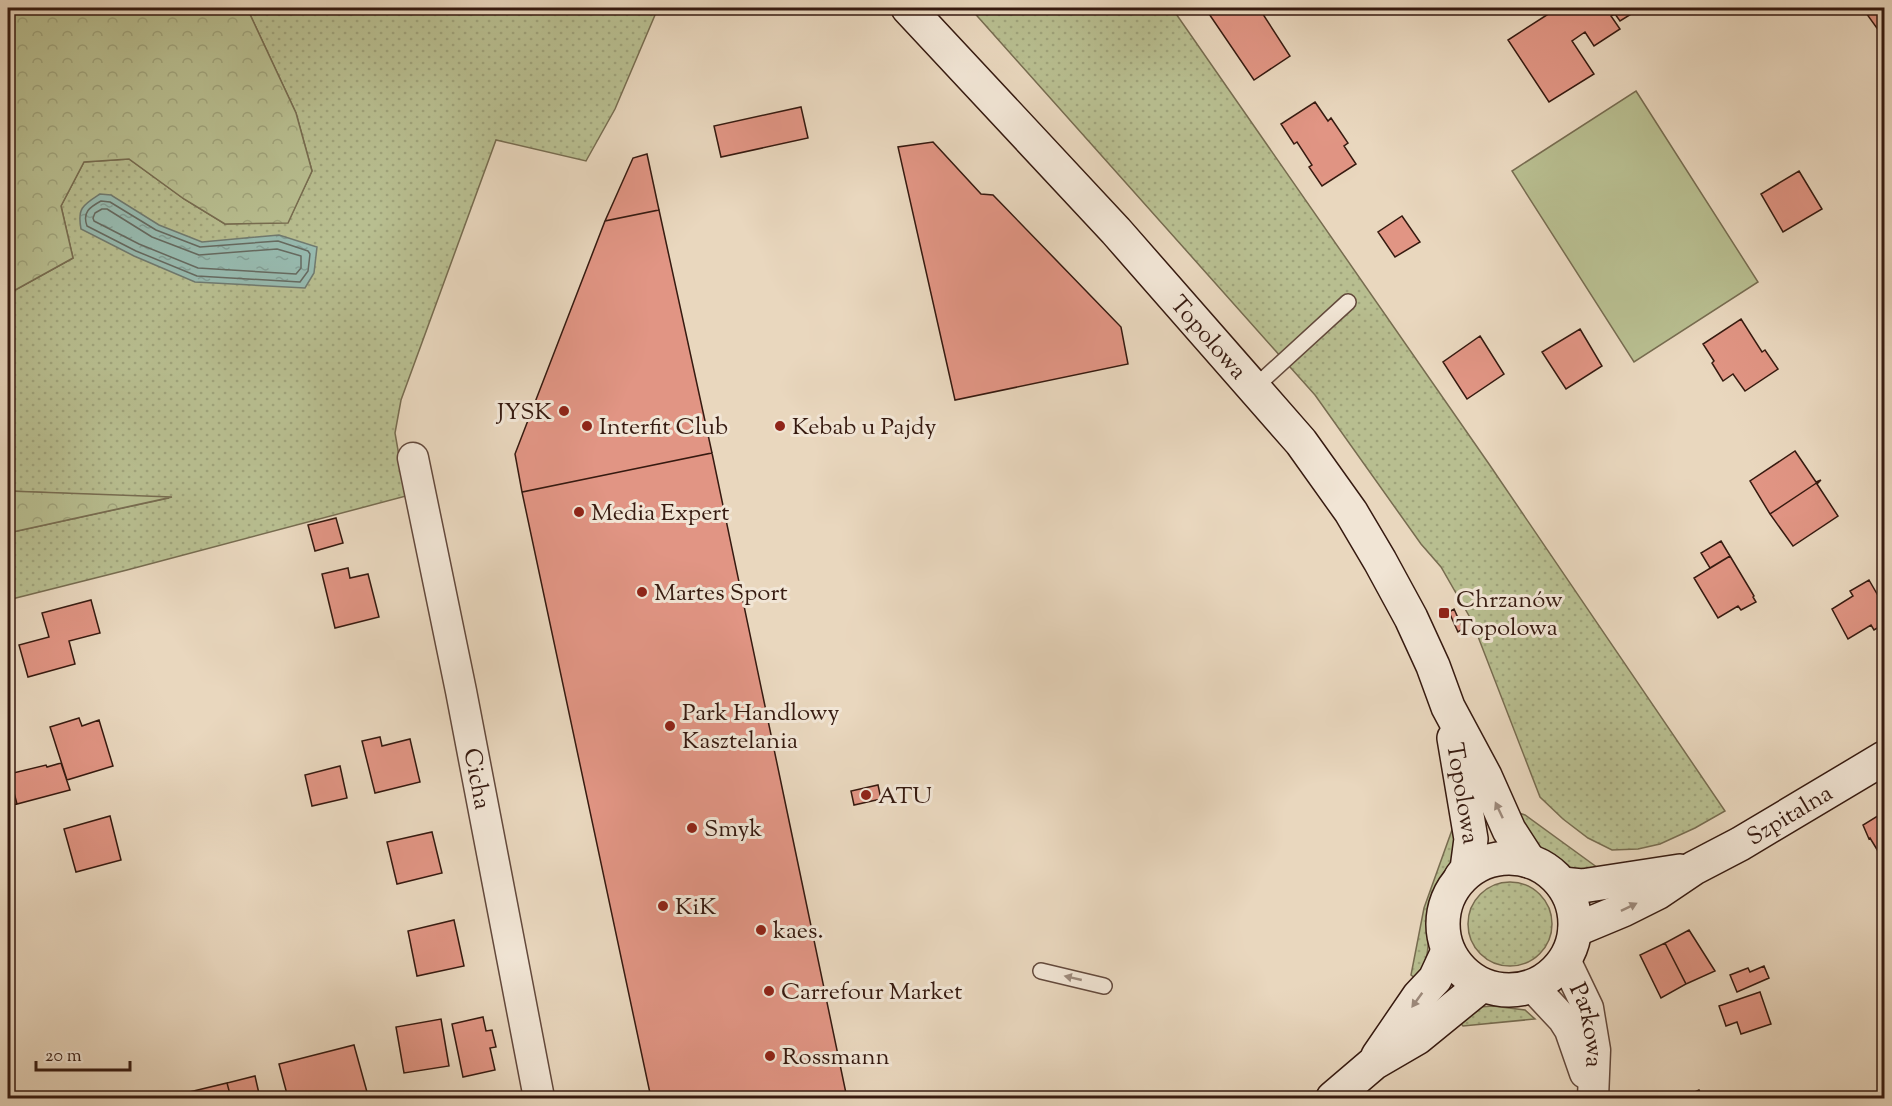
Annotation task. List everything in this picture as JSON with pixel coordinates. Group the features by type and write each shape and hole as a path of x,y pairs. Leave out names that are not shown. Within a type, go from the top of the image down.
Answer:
{"main road":[{"name":"Topolowa","path":"908,8 1116,231 1301,442 1352,512 1411,618 1433,666 1448,707 1485,776 1509,830 1529,861"},
{"name":"Topolowa","path":"1448,707 1471,839 1467,869 1461,877"},
{"name":"Szpitalna","path":"1570,945 1623,910 1657,893 1694,868 1740,844 1884,758"},
{"path":"1504,858 1529,861 1547,870 1562,884 1573,906 1570,945 1551,976 1533,987 1507,991 1482,985 1462,971 1448,951 1442,932 1443,912 1450,893 1461,877 1481,863 1504,858"},
{"name":"Szpitalna","path":"1562,884 1582,886 1694,868"},
{"path":"1374,1063 1419,996 1434,979 1448,951"},
{"path":"1333,1098 1374,1063 1417,1038 1482,985"}],"street":[{"name":"Cicha","path":"413,458 461,691 539,1098"},
{"name":"Parkowa","path":"1570,945 1588,1008 1595,1050 1593,1097"},
{"name":"Parkowa","path":"1533,987 1563,1019 1570,1030 1593,1097"}],"lane":[{"path":"1254,388 1348,302"},
{"path":"1041,971 1104,986"}],"green space":[{"path":"8,8 247,8 296,113 312,171 288,223 225,224 184,199 129,159 84,162 61,206 73,258 8,294"},
{"path":"247,8 658,8 615,109 586,161 496,140 401,400 395,433 406,496 8,600 8,533 169,498 8,491 8,294 73,258 61,206 84,162 129,159 184,199 225,224 288,222 312,171 296,113"},
{"path":"970,8 1172,8 1489,464 1725,811 1660,844 1638,849 1612,850 1588,838 1540,797 1472,621 1441,567 1421,544 1315,395"},
{"path":"1636,91 1758,282 1634,362 1512,171"},
{"path":"8,491 172,497 8,533"},
{"path":"1516,812 1525,815 1598,868 1577,871 1562,865 1536,846"},
{"path":"1458,829 1457,851 1454,859 1432,897 1428,918 1428,949 1422,968 1415,978 1411,975 1424,908 1452,830"},
{"path":"1510,882 1526,885 1545,901 1552,924 1549,940 1533,959 1510,966 1494,963 1475,947 1468,924 1471,908 1487,889"},
{"path":"1493,1006 1525,1010 1535,1019 1463,1026 1457,1019 1480,1007"}],"water":[{"path":"100,194 111,195 159,225 202,242 279,235 317,247 314,273 305,288 195,282 134,256 81,229 80,216 83,208"}],"building":[{"path":"1205,8 1259,8 1290,56 1254,80"},
{"path":"1550,8 1641,8 1620,21 1615,14 1611,16 1620,29 1594,46 1585,32 1572,41 1594,74 1549,102 1508,40 1553,11"},
{"path":"1873,8 1884,8 1884,38 1866,13"},
{"path":"1315,102 1328,121 1331,118 1348,143 1344,146 1356,164 1322,186 1309,167 1312,165 1297,142 1294,144 1281,124"},
{"path":"801,107 808,138 721,157 714,126"},
{"path":"933,142 981,194 993,195 1121,327 1128,364 955,400 898,147"},
{"path":"647,154 659,210 605,221 633,158"},
{"path":"1799,171 1822,209 1783,232 1761,194"},
{"path":"659,210 712,453 522,492 515,454 605,221"},
{"path":"1402,216 1420,242 1395,257 1378,232"},
{"path":"1741,319 1762,352 1765,350 1778,369 1745,391 1733,374 1723,381 1703,344"},
{"path":"1580,329 1602,366 1566,389 1542,352"},
{"path":"1480,336 1504,374 1467,399 1443,362"},
{"path":"1795,451 1816,482 1821,480 1770,514 1750,481"},
{"name":"Park Handlowy Kasztelania","path":"712,453 847,1098 651,1098 522,492"},
{"path":"1821,480 1817,484 1838,516 1793,546 1770,514"},
{"path":"336,518 343,543 315,551 308,525"},
{"path":"1721,541 1730,556 1710,568 1701,553"},
{"path":"1730,556 1756,602 1741,610 1738,606 1718,618 1694,578"},
{"path":"348,568 350,578 368,574 379,617 335,628 322,574"},
{"path":"1869,580 1884,606 1884,624 1874,630 1871,625 1848,639 1832,609 1853,596 1850,591"},
{"path":"91,600 100,633 69,641 75,664 28,677 19,645 49,637 42,613"},
{"path":"1454,609 1463,629 1458,632 1449,612"},
{"path":"79,718 82,726 99,720 113,766 67,780 50,727"},
{"path":"380,737 382,746 410,739 420,782 375,793 362,741"},
{"path":"61,763 70,790 17,804 9,774"},
{"path":"340,766 347,798 312,806 305,775"},
{"path":"8,775 17,804 8,806"},
{"name":"ATU","path":"878,785 881,799 854,805 851,791"},
{"path":"1884,812 1884,861 1869,839 1863,825"},
{"path":"110,816 121,860 76,872 64,829"},
{"path":"432,832 442,873 397,884 387,842"},
{"path":"454,920 464,966 417,976 408,931"},
{"path":"1689,930 1715,971 1686,984 1665,943"},
{"path":"1665,943 1686,984 1661,998 1640,955"},
{"path":"1764,966 1769,978 1737,992 1730,975 1748,968 1750,972"},
{"path":"1760,992 1771,1024 1741,1034 1737,1022 1726,1026 1719,1006"},
{"path":"483,1017 486,1031 492,1030 496,1047 490,1048 495,1070 463,1077 452,1024"},
{"path":"441,1019 449,1066 404,1073 396,1027"},
{"path":"354,1045 367,1092 342,1098 288,1098 279,1064"},
{"path":"255,1076 260,1098 231,1098 227,1083"},
{"path":"227,1083 231,1098 187,1098 185,1093"},
{"path":"1699,1090 1703,1098 1682,1098"}],"place":[{"name":"JYSK","path":"564,411"},
{"name":"Interfit Club","path":"587,426"},
{"name":"Kebab u Pajdy","path":"780,426"},
{"name":"Media Expert","path":"579,512"},
{"name":"Martes Sport","path":"642,592"},
{"name":"Chrzanów Topolowa","path":"1444,613"},
{"name":"Park Handlowy Kasztelania","path":"670,726"},
{"name":"ATU","path":"866,795"},
{"name":"Smyk","path":"692,828"},
{"name":"KiK","path":"663,906"},
{"name":"kaes.","path":"761,930"},
{"name":"Carrefour Market","path":"769,991"},
{"name":"Rossmann","path":"770,1056"}]}
